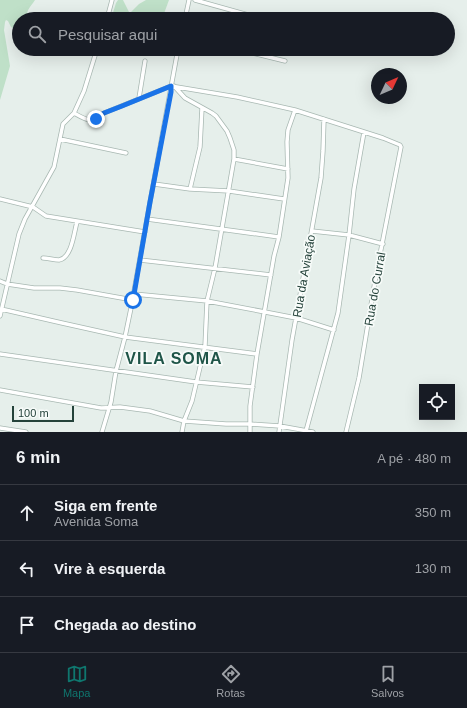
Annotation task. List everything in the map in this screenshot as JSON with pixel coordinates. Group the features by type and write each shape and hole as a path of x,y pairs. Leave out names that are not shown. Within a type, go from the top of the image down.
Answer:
{"street":[{"path":"109,12 112,0"},
{"path":"186,12 189,0"},
{"path":"195,0 239,12"},
{"path":"0,316 19,234 54,167 63,124 74,113 84,91 96,56"},
{"path":"102,432 112,396 116,370 126,337 173,86 177,56"},
{"path":"265,56 285,61"},
{"path":"140,98 145,61"},
{"path":"74,113 84,119 96,119 104,113 173,86 237,97 295,110 364,132 354,189 338,313 306,430"},
{"path":"173,86 185,98 216,116 226,131 234,150 229,191 215,268 207,301 205,346 192,401 184,421 182,432"},
{"path":"190,189 200,147 202,108"},
{"path":"250,432 250,406 257,354 274,256 279,237 288,178 288,130 295,110"},
{"name":"Rua da Aviação","path":"279,432 292,340 321,178 324,119"},
{"name":"Rua do Curral","path":"346,432 359,378 376,275 401,147 400,145 384,138 364,132"},
{"path":"60,139 126,152"},
{"path":"234,159 288,168"},
{"path":"154,184 190,189 229,191 284,199"},
{"path":"0,199 33,207 46,216 145,232"},
{"path":"147,219 279,237"},
{"path":"43,258 59,260 68,254 77,222"},
{"path":"312,231 349,235 383,244"},
{"path":"140,260 271,275"},
{"path":"0,281 7,284 34,288 60,288 77,290 133,300"},
{"path":"134,294 207,301 296,318 334,330"},
{"path":"1,309 126,337 205,346 257,354"},
{"path":"0,354 196,382 253,387"},
{"path":"0,390 101,408 120,407 150,411 184,421 280,426 314,432"},
{"path":"0,428 26,432"}],"green space":[{"path":"0,0 35,0 28,12 12,12 12,28 8,21 6,20 5,22 4,30 10,66 0,100"},
{"path":"118,0 123,0 129,12 113,12"},
{"path":"146,0 169,0 165,12 131,12 139,4"}],"district":[{"name":"VILA SOMA","path":"174,358"}],"route":[{"path":"96,119 104,113 171,86 133,300"}]}
